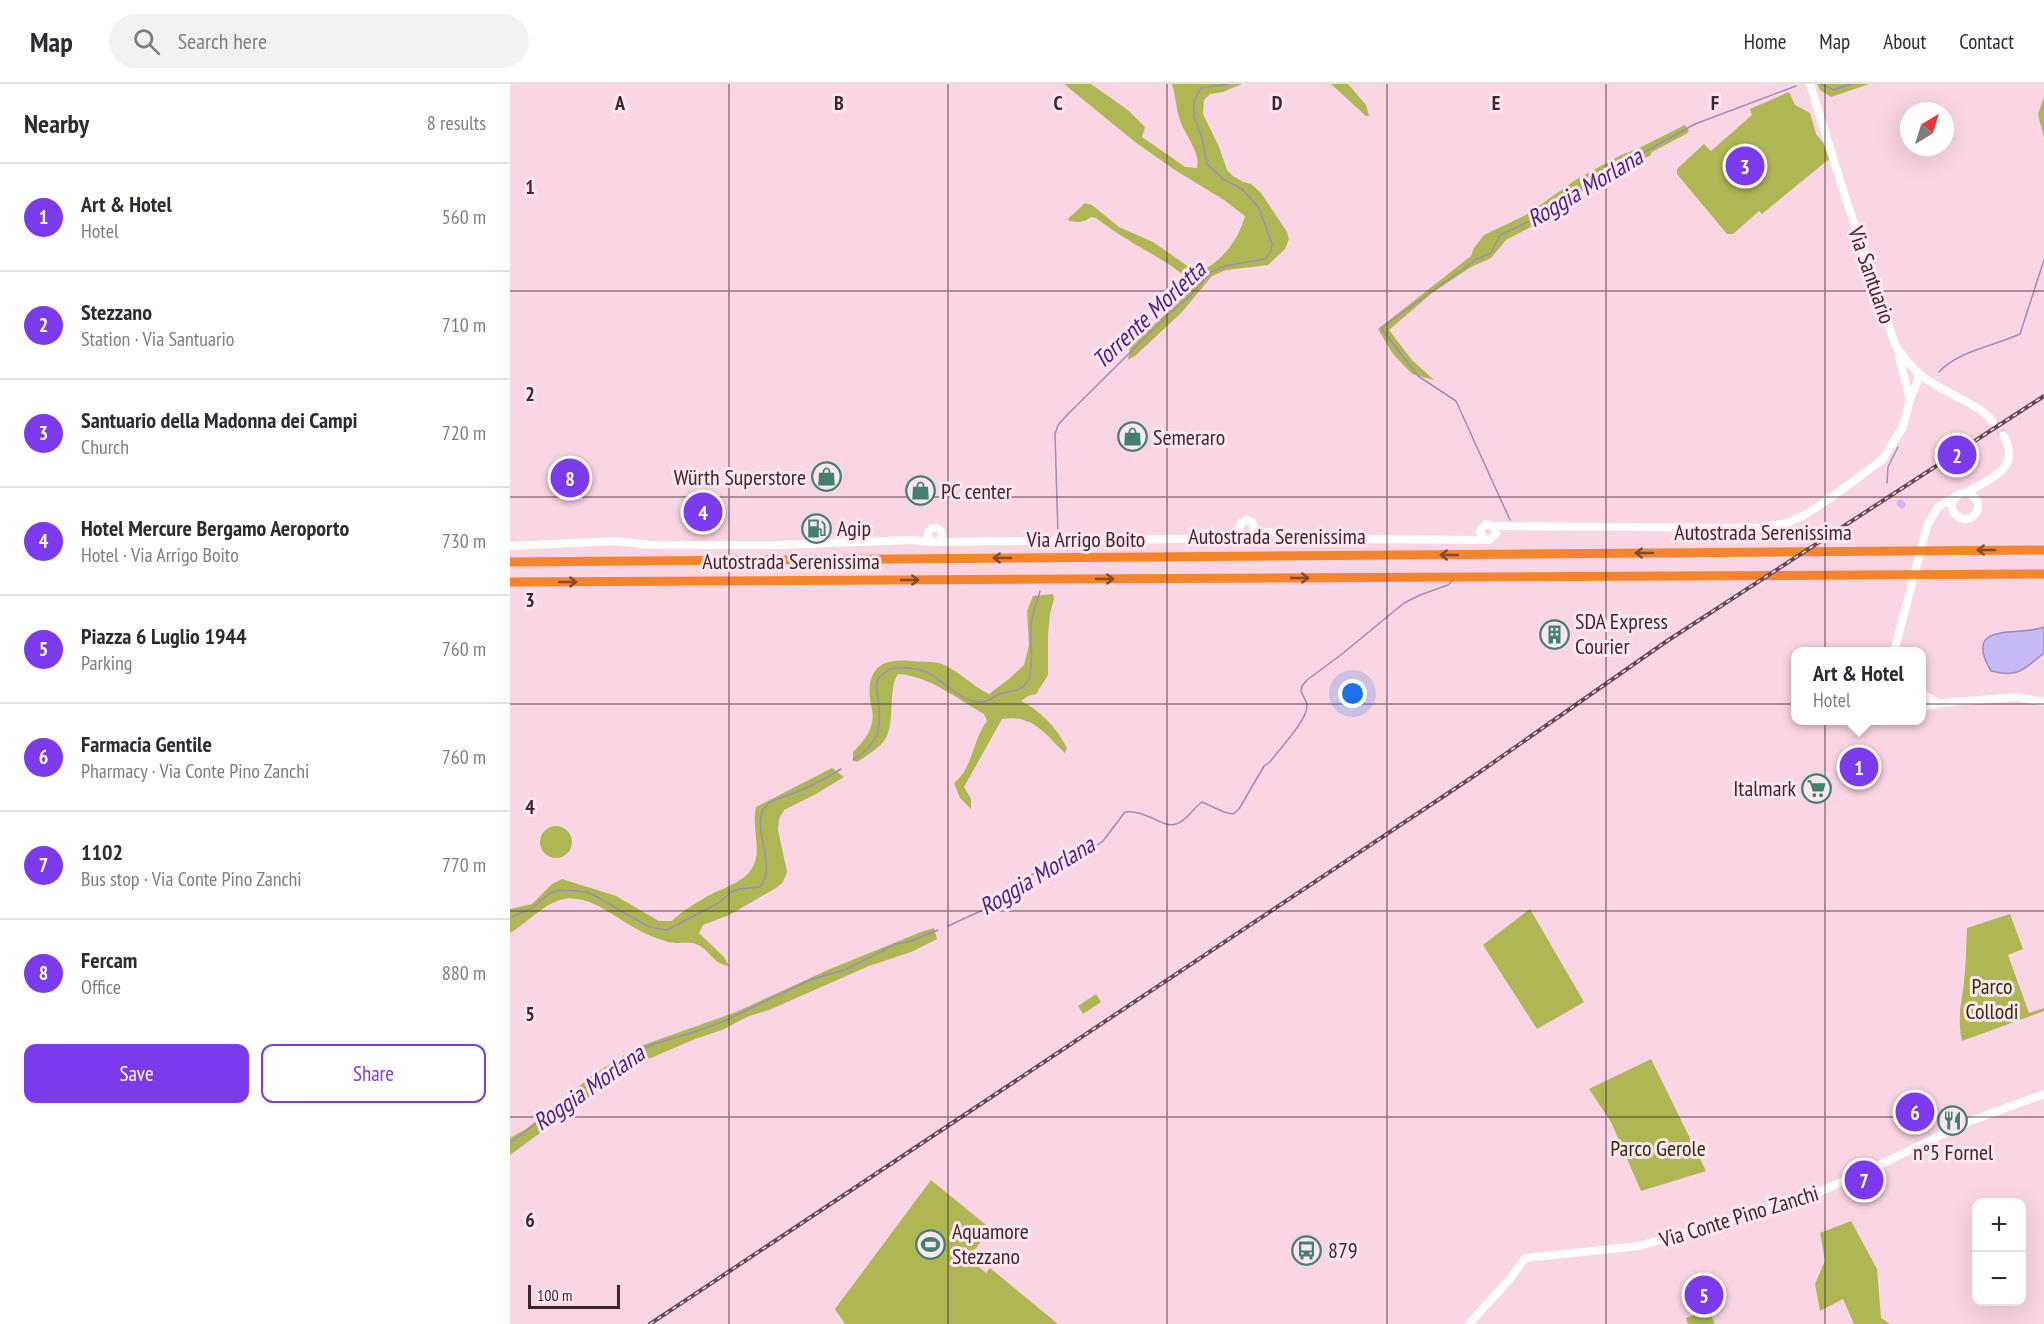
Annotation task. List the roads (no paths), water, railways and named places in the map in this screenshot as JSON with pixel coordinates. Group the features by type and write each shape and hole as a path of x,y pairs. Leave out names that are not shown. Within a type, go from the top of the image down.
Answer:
{"highway":[{"name":"Autostrada Serenissima","path":"510,562 2044,550"},
{"name":"Autostrada Serenissima","path":"510,582 2044,574"}],"street":[{"name":"Via Santuario","path":"1810,84 1895,344 1905,361 1918,374 1983,411 1993,422"},
{"path":"1895,344 1910,393 1920,387 1933,384"},
{"name":"Via Arrigo Boito","path":"1482,534 1486,524 1495,530 1530,525 1756,528 1786,523 1815,509 1882,459 1903,427 1910,393 1918,374"},
{"path":"1896,647 1927,526 1938,507 2000,474 2008,460 2009,450 2003,435"},
{"path":"1976,498 1986,483"},
{"path":"1935,511 1949,512 1962,518 1972,517 1978,506 1976,498 1967,492"},
{"path":"1955,514 1952,507 1956,496"},
{"name":"Via Arrigo Boito","path":"1215,535 1247,520 1252,522 1254,530"},
{"path":"1239,525 1239,530 1243,535"},
{"name":"Via Arrigo Boito","path":"911,540 938,528 956,540"},
{"path":"930,530 928,536 936,542 942,538 943,533"},
{"name":"Via Arrigo Boito","path":"1254,530 1329,539 1446,539 1482,534 1491,539 1495,530"},
{"name":"Via Arrigo Boito","path":"510,546 616,541 650,545 695,545 911,540 936,542 1184,539 1215,535 1249,536 1254,530"},
{"path":"1926,696 1940,703"},
{"path":"1926,706 2017,697 2044,702"},
{"name":"Via Conte Pino Zanchi","path":"1469,1324 1510,1279 1525,1258 1639,1246 1806,1198 1968,1122 2044,1094"}],"waterway":[{"name":"Torrente Morletta","path":"1058,536 1055,434 1058,425 1170,313 1189,297 1211,272 1225,266 1265,259 1271,251 1272,244 1259,208 1242,189 1223,179 1207,164 1202,138 1194,117 1194,101 1201,88 1228,84"},
{"name":"Roggia Morlana","path":"1821,84 1834,90 1851,84"},
{"name":"Roggia Morlana","path":"1510,520 1456,401 1418,376 1381,328 1477,259 1491,253 1500,235 1563,206 1576,190 1695,124 1796,86"},
{"path":"1939,372 1966,354 2020,334 2044,260"},
{"name":"Roggia Morlana","path":"1887,483 1888,467 1898,447"},
{"name":"Roggia Morlana","path":"948,926 985,909 1026,878 1046,867 1090,850 1103,841 1125,812 1140,813 1171,825 1183,820 1202,802 1233,814 1239,809 1264,766 1270,762 1303,718 1307,705 1301,691 1307,680 1404,603 1448,585 1453,580"},
{"name":"Torrente Morletta","path":"853,760 869,747 877,734 880,718 876,688 878,679 889,669 920,670 936,678 961,696 975,702 985,702 1025,685 1029,678 1032,660 1031,623 1040,591"},
{"name":"Torrente Morletta","path":"510,918 532,908 550,893 561,890 588,892 649,927 667,930 720,902 731,892 760,887 765,878 766,867 760,820 763,811 769,803 810,786 841,769"},
{"name":"Roggia Morlana","path":"510,1143 612,1067 650,1045 722,1022 810,980 847,969 896,944 911,941 938,930"}],"tunnel":[{"path":"1993,422 2003,435"}],"railway":[{"path":"650,1324 1474,776 1667,641 2044,396"}],"place":[{"name":"Santuario della Madonna dei Campi","path":"1745,166"},
{"name":"Semeraro","path":"1132,437"},
{"name":"Stezzano","path":"1957,455"},
{"name":"Würth Superstore","path":"827,477"},
{"name":"Fercam","path":"570,478"},
{"name":"PC center","path":"920,491"},
{"name":"Hotel Mercure Bergamo Aeroporto","path":"703,512"},
{"name":"Agip","path":"816,528"},
{"name":"SDA Express Courier","path":"1554,634"},
{"name":"Art & Hotel","path":"1859,767"},
{"name":"Italmark","path":"1817,788"},
{"name":"Farmacia Gentile","path":"1915,1112"},
{"name":"n°5 Fornel","path":"1953,1120"},
{"name":"1102","path":"1864,1180"},
{"name":"Aquamore Stezzano","path":"931,1244"},
{"name":"879","path":"1307,1250"},
{"name":"Piazza 6 Luglio 1944","path":"1704,1295"}],"park label":[{"name":"Parco Collodi","path":"1992,998"},
{"name":"Parco Gerole","path":"1658,1148"}]}
